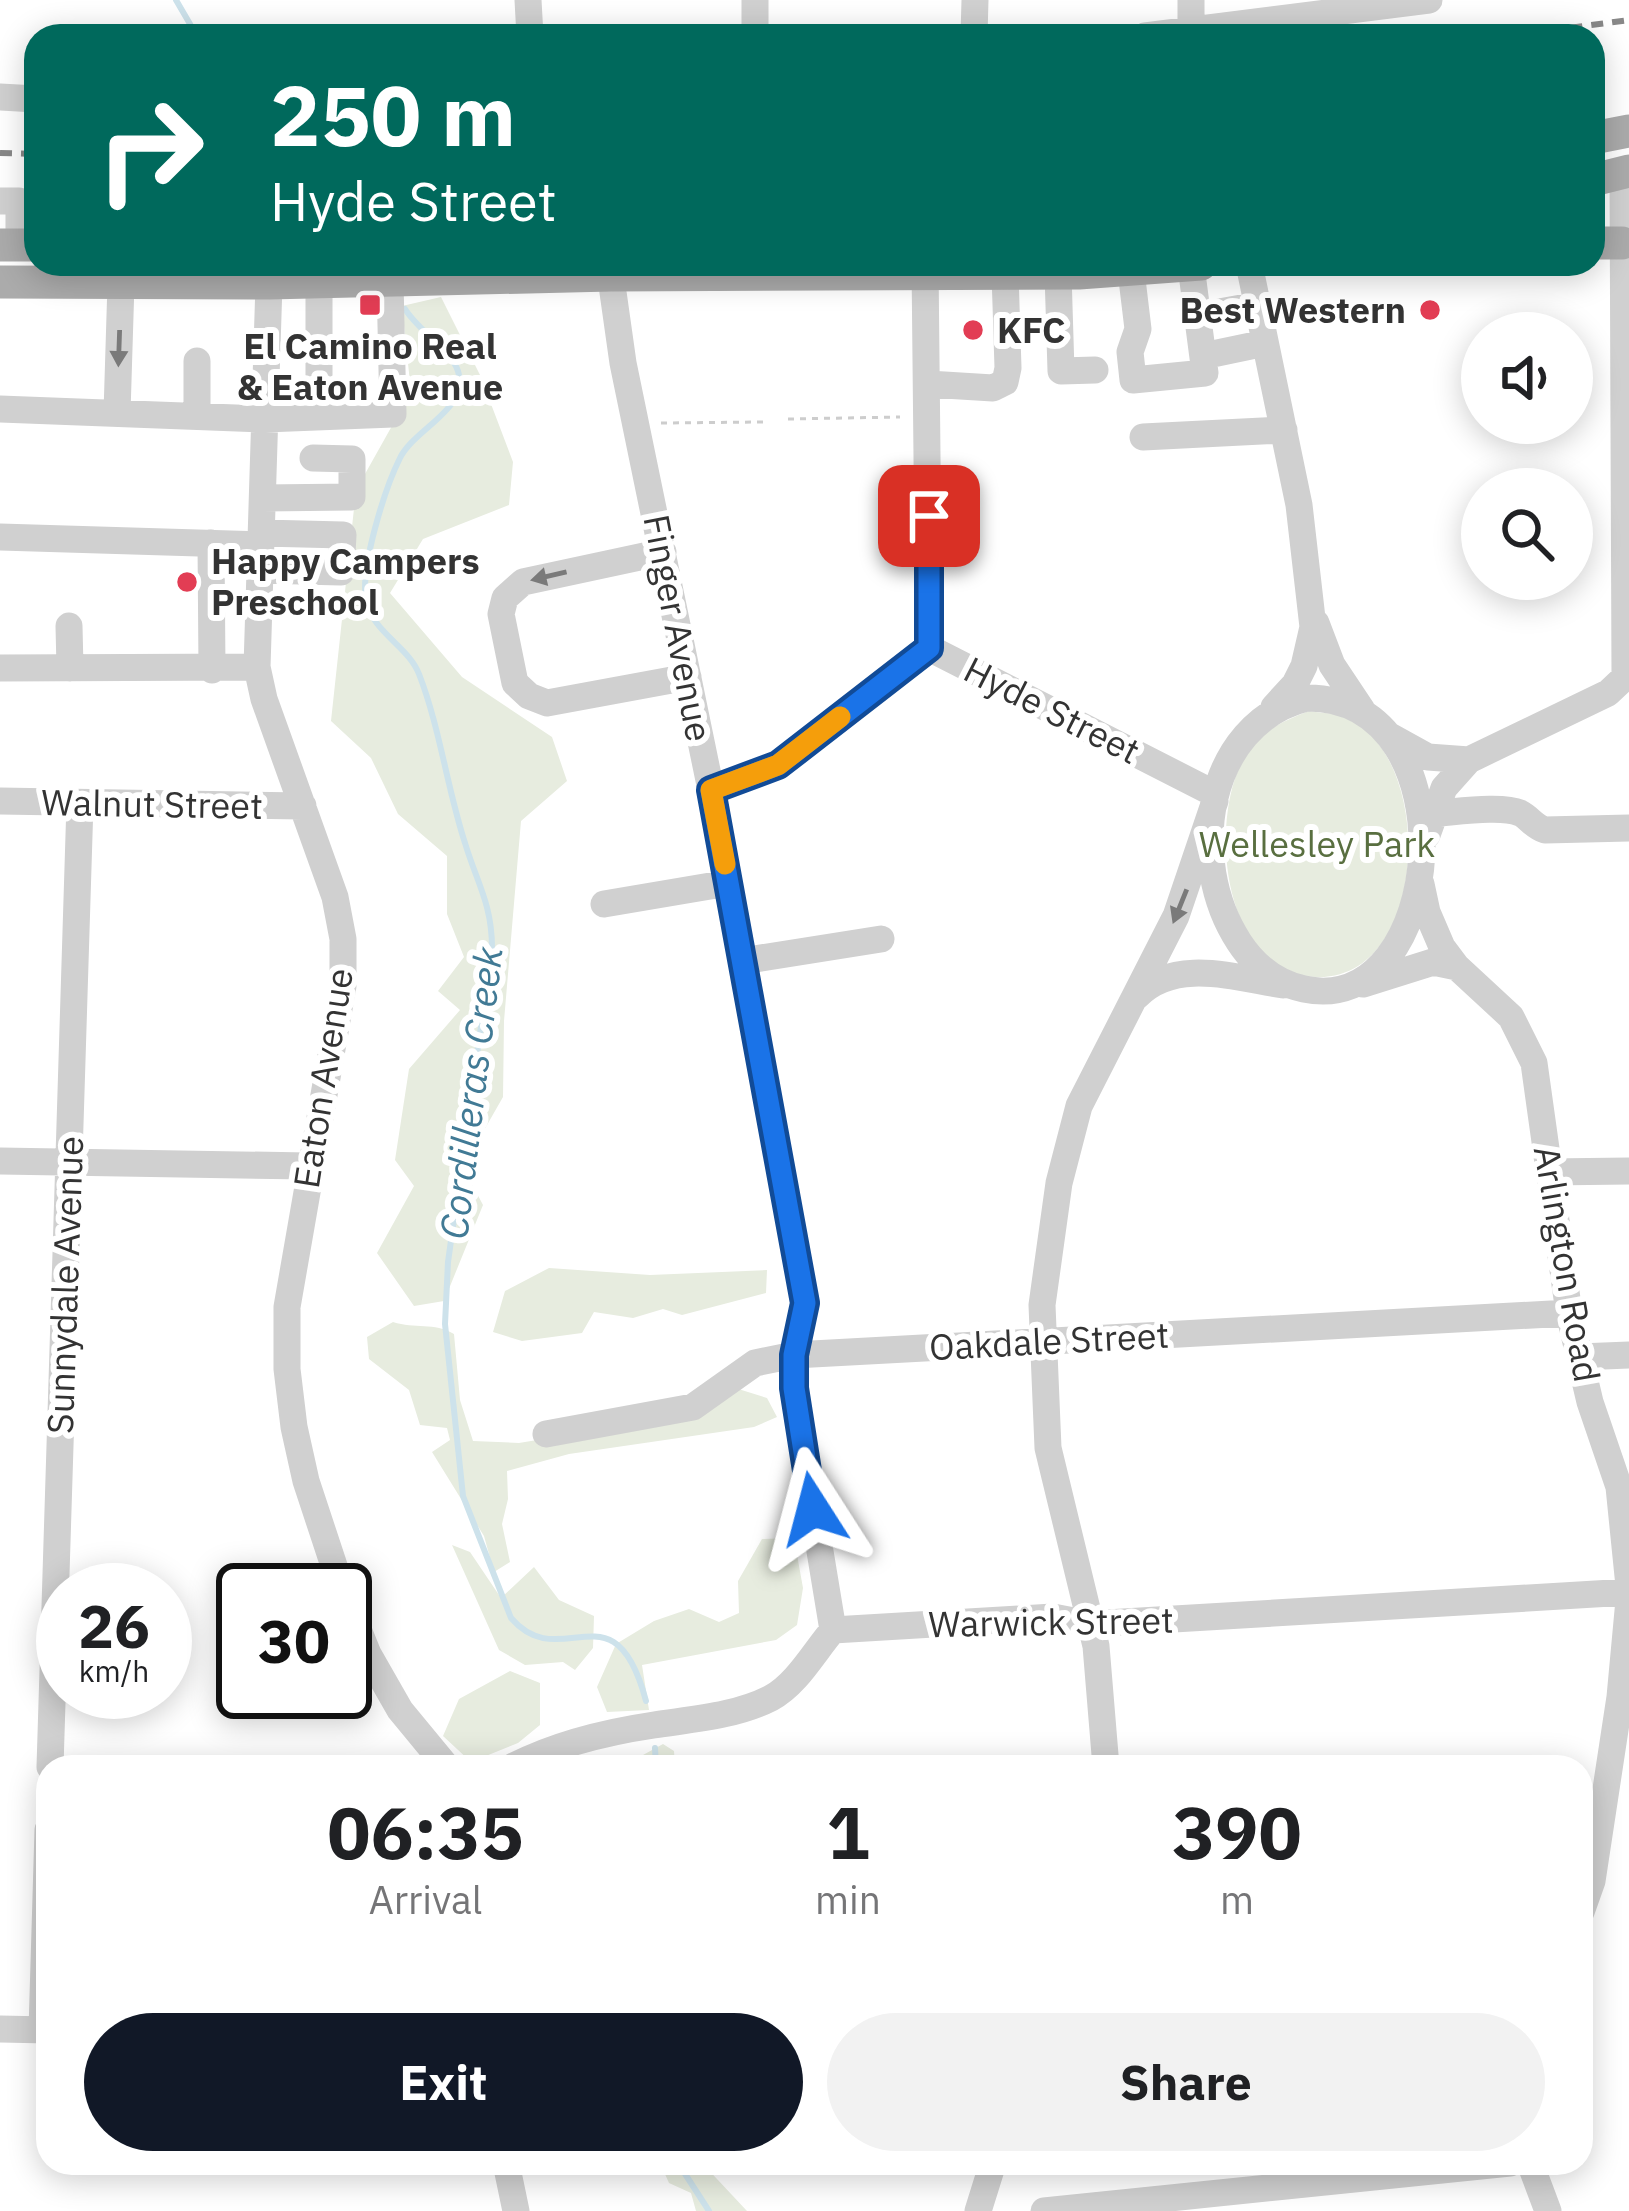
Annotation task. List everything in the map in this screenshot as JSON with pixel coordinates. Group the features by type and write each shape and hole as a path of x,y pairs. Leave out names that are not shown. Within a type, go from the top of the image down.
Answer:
{"main road":[{"path":"0,282 269,283 490,276"}],"street":[{"path":"1255,24 1419,1"},
{"path":"1426,814 1469,760 1608,693 1625,676 1608,243 1615,174"},
{"path":"0,201 19,201 18,245"},
{"name":"Finger Avenue","path":"611,276 623,363 711,790 805,1303 794,1355 794,1388 833,1630"},
{"path":"925,276 929,648"},
{"path":"928,384 993,388 1005,382 1005,276"},
{"path":"1058,276 1061,371 1095,370"},
{"path":"1132,276 1138,329 1130,352 1133,380 1205,373 1192,276"},
{"path":"1105,1755 1096,1646 1048,1448 1042,1340 1047,1267 1068,1143 1088,1086 1176,916 1234,748 1283,699 1304,666 1313,627 1285,430 1252,276"},
{"path":"0,409 265,419 393,414 390,281"},
{"path":"319,282 319,417"},
{"path":"101,442 110,413 121,283"},
{"name":"Eaton Avenue","path":"269,283 257,667 264,699 335,897 343,939 343,986 287,1307 287,1369 294,1427 306,1481 334,1563"},
{"path":"1197,316 1258,305"},
{"path":"1203,356 1265,343"},
{"path":"197,361 197,416"},
{"path":"1143,437 1285,430"},
{"path":"263,498 352,497 352,459 313,458"},
{"path":"0,538 211,544 261,550"},
{"path":"211,544 212,670"},
{"path":"663,552 523,582 506,598 500,614 515,683 529,696 547,703 688,676"},
{"path":"1215,797 1214,874 1228,920 1269,975 1303,988 1355,981 1384,959 1406,928 1422,866 1426,814 1411,775 1332,665 1312,604"},
{"path":"69,626 70,668"},
{"name":"Hyde Street","path":"711,790 778,765 929,648 1215,797"},
{"path":"0,668 257,667"},
{"path":"1266,714 1286,703 1329,698 1350,704 1428,757 1469,760"},
{"name":"Walnut Street","path":"0,802 303,806"},
{"name":"Sunnydale Avenue","path":"50,1755 80,803"},
{"path":"1426,814 1520,813 1544,830 1629,828"},
{"name":"Arlington Road","path":"1422,866 1433,929 1456,967 1495,999 1526,1040 1540,1088 1569,1313 1619,1487 1629,1593 1620,1697 1593,1848"},
{"path":"604,904 728,884"},
{"path":"742,961 881,939"},
{"path":"1130,1004 1151,983 1180,974 1344,989 1433,962 1456,967"},
{"path":"0,1161 308,1166"},
{"path":"1548,1172 1629,1172"},
{"name":"Oakdale Street","path":"546,1434 693,1407 755,1363 794,1355 1569,1313"},
{"path":"1579,1357 1629,1355"},
{"name":"Warwick Street","path":"833,1630 1053,1617 1089,1624 1629,1593"},
{"path":"538,1755 629,1729 724,1714 772,1698 796,1677 833,1630"},
{"name":"Eaton Avenue","path":"372,1661 400,1711 437,1755"},
{"path":"0,2029 36,2030"},
{"path":"508,2175 516,2211"},
{"path":"978,2211 989,2175"},
{"path":"1044,2211 1394,2175"},
{"path":"1534,2175 1548,2211"}],"path":[{"path":"788,419 902,418"},
{"path":"653,423 763,422"}],"green space":[{"path":"441,297 480,375 513,462 509,505 423,539 390,593 462,677 552,737 567,781 521,821 504,1021 503,1097 463,1167 483,1205 444,1301 414,1306 377,1253 414,1186 395,1160 409,1069 460,1010 438,991 464,957 447,914 447,856 398,814 371,758 331,721 356,490 411,392 402,306"},
{"name":"Wellesley Park","path":"1309,711 1345,717 1375,739 1395,774 1406,817 1408,863 1400,907 1382,943 1354,969 1316,977 1284,969 1260,950 1242,923 1226,854 1233,785 1244,758 1264,734"},
{"path":"549,1268 650,1275 767,1270 766,1293 682,1315 663,1309 633,1318 594,1312 582,1333 522,1341 493,1332 505,1291"},
{"path":"393,1322 454,1334 460,1400 473,1441 519,1443 645,1422 732,1387 767,1398 777,1417 754,1427 569,1454 507,1471 508,1499 502,1524 510,1562 494,1572 484,1536 432,1452 450,1440 447,1428 420,1425 409,1390 369,1359 367,1337"},
{"path":"794,1538 803,1588 797,1625 776,1640 642,1665 649,1710 607,1712 597,1687 616,1644 654,1621 689,1609 719,1622 739,1613 738,1581 762,1539"},
{"path":"452,1545 470,1552 501,1598 534,1567 559,1600 594,1616 593,1648 575,1670 563,1662 525,1665 499,1650"},
{"path":"510,1671 540,1683 540,1725 518,1743 488,1755 463,1755 443,1736 459,1699"},
{"path":"663,1744 674,1751 674,1755 643,1755"},
{"path":"665,2175 713,2175 747,2211 696,2211 691,2193 669,2183"}],"waterway":[{"name":"Cordilleras Creek","path":"176,0 190,24"},
{"name":"Cordilleras Creek","path":"405,309 454,364 460,384 449,407 407,447 394,471 370,548 366,600 375,621 419,674 487,906 492,948 448,1262 445,1324 463,1496 511,1618 530,1634 549,1639 603,1638 619,1646 633,1665 646,1701"},
{"name":"Cordilleras Creek","path":"655,1748 655,1755"},
{"name":"Cordilleras Creek","path":"686,2175 709,2211"}],"railway":[{"path":"1599,24 1629,20"},
{"path":"0,153 24,154"}],"slow traffic":[{"path":"725,864 711,790 778,765 840,717"}],"place":[{"name":"El Camino Real & Eaton Avenue","path":"370,305"},
{"name":"Best Western","path":"1430,310"},
{"name":"KFC","path":"973,330"},
{"name":"Happy Campers Preschool","path":"187,582"}],"route":[{"path":"813,1509 794,1388 794,1355 805,1303 711,790 778,765 929,648 929,516"}]}
